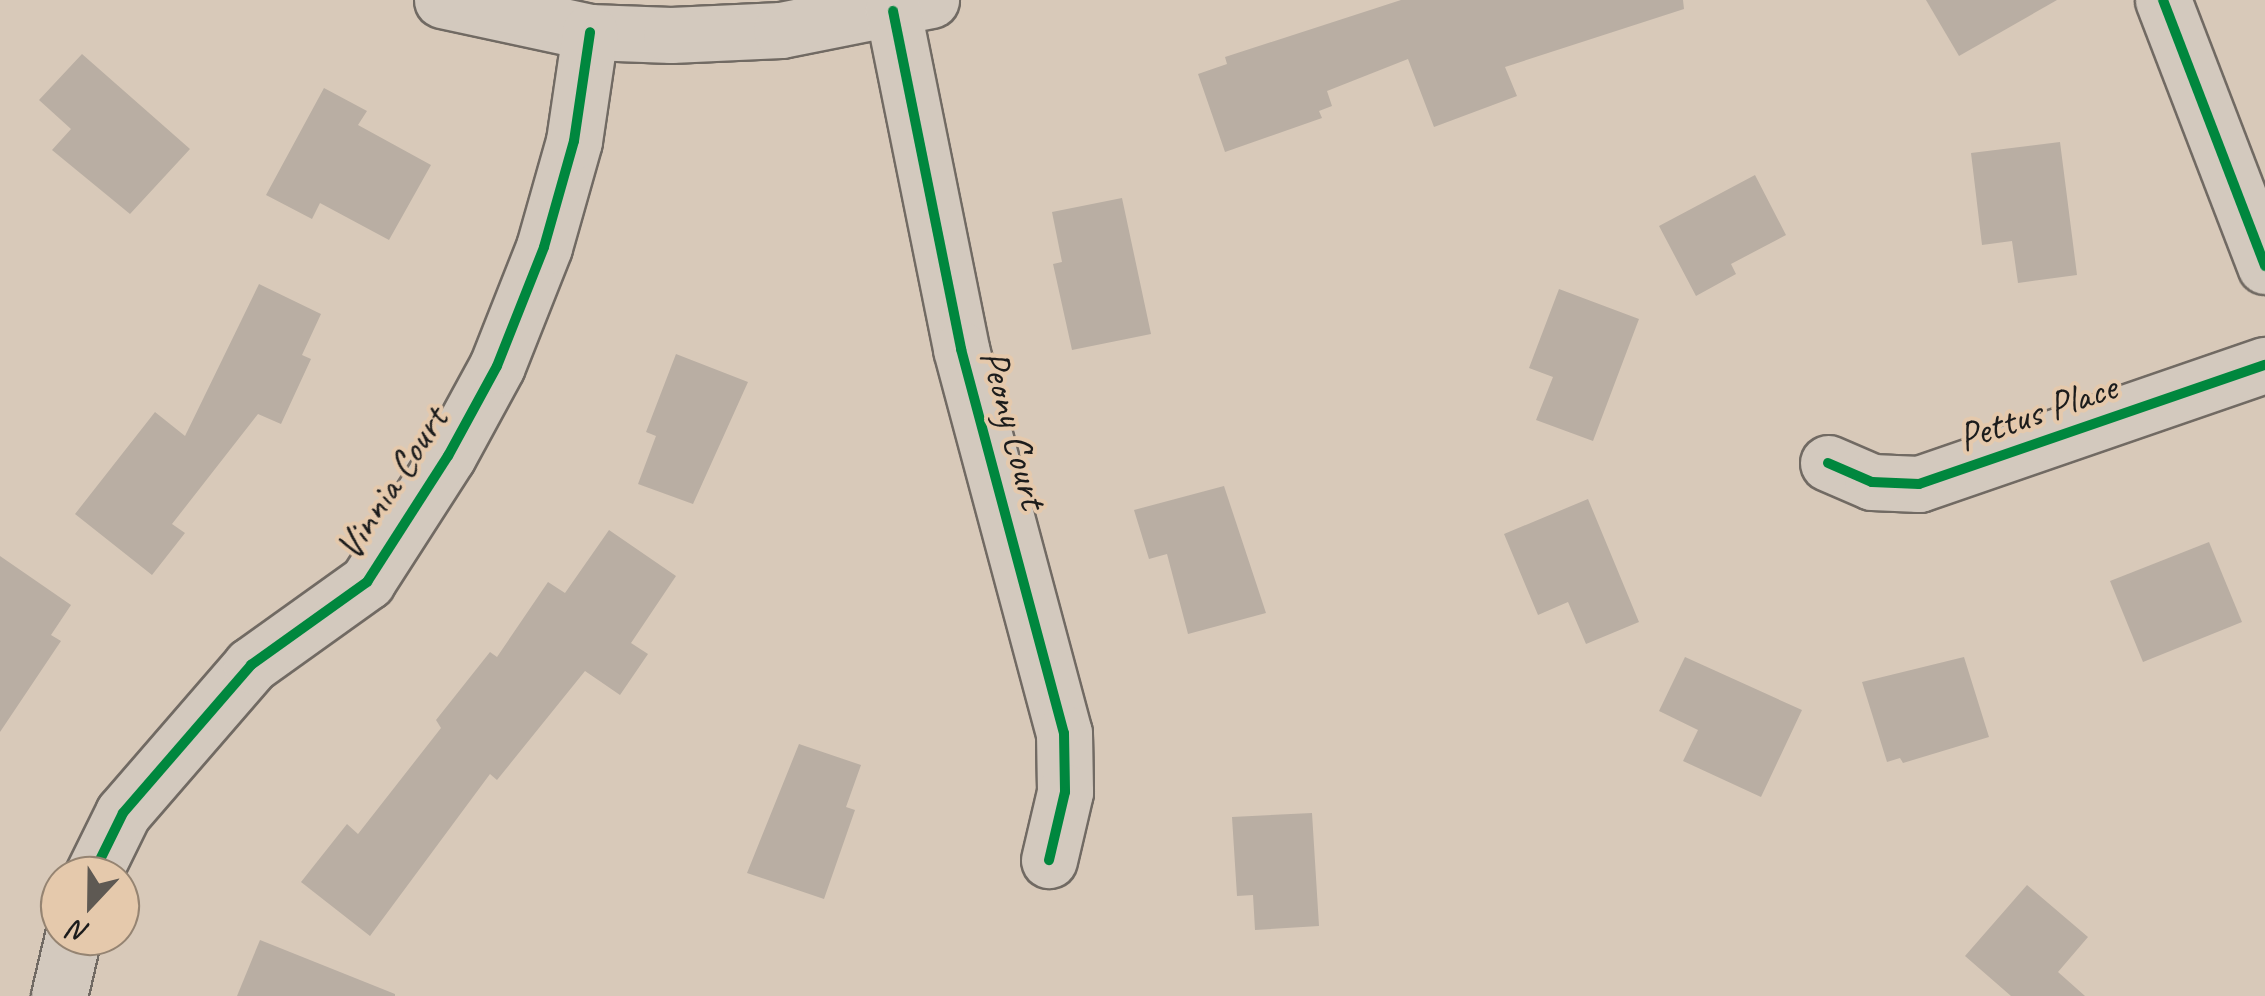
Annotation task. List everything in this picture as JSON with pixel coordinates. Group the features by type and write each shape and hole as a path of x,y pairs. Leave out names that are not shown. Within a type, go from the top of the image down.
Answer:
{"street":[{"path":"442,0 590,32 781,30 912,6"},
{"path":"2163,0 2265,266"},
{"name":"Peony Court","path":"912,6 961,349 1064,732 1065,792 1049,860"},
{"name":"Vinnia Court","path":"102,856 123,813 252,666 367,582 448,456 497,366 544,247 574,140 590,32"},
{"name":"Pettus Place","path":"1828,463 1872,482 1919,484 2265,366"},
{"path":"59,996 68,956"}],"building":[{"path":"1401,0 1683,0 1684,9 1505,67 1517,96 1434,127 1408,59 1327,91 1332,106 1319,111 1322,118 1225,152 1198,74 1227,64 1225,57"},
{"path":"1926,0 2057,0 1959,56"},
{"path":"82,54 190,149 130,214 52,150 71,129 39,100"},
{"path":"324,88 367,111 358,125 431,165 389,240 320,203 312,219 266,195"},
{"path":"2060,142 2077,275 2018,283 2012,241 1982,245 1971,153"},
{"path":"1755,175 1786,235 1731,264 1736,274 1696,296 1659,226"},
{"path":"1122,198 1151,334 1072,350 1053,264 1062,262 1052,212"},
{"path":"259,284 321,314 302,355 311,359 281,424 258,414 172,524 185,533 152,575 75,514 155,412 185,436"},
{"path":"1559,289 1639,319 1593,441 1536,420 1553,377 1529,368"},
{"path":"676,354 748,382 693,504 638,484 656,436 646,432"},
{"path":"1224,486 1266,613 1188,634 1167,554 1149,559 1134,510"},
{"path":"1588,499 1639,622 1586,644 1568,602 1538,615 1504,534"},
{"path":"609,530 676,576 631,643 648,654 620,695 585,671 497,780 490,774 370,936 301,882 347,824 358,834 441,728 436,720 490,652 497,657 548,582 565,593"},
{"path":"2209,542 2242,622 2143,662 2110,581"},
{"path":"0,556 71,605 51,635 61,641 0,732"},
{"path":"1685,657 1802,710 1761,797 1683,761 1698,730 1659,711"},
{"path":"1964,657 1989,737 1903,763 1900,758 1887,762 1862,682"},
{"path":"799,744 861,765 846,807 855,810 824,899 747,873"},
{"path":"1312,813 1319,926 1255,930 1253,895 1237,896 1232,817"},
{"path":"2027,885 2088,937 2058,972 2085,996 2011,996 1965,956"},
{"path":"260,940 395,994 395,996 237,996"}],"cycle path":[{"path":"2163,0 2265,266"},
{"path":"893,11 961,349 1064,733 1065,792 1049,860"},
{"path":"102,856 123,813 251,665 367,582 448,456 497,366 544,247 574,141 590,32"},
{"path":"1828,463 1872,482 1919,484 2265,365"}]}
